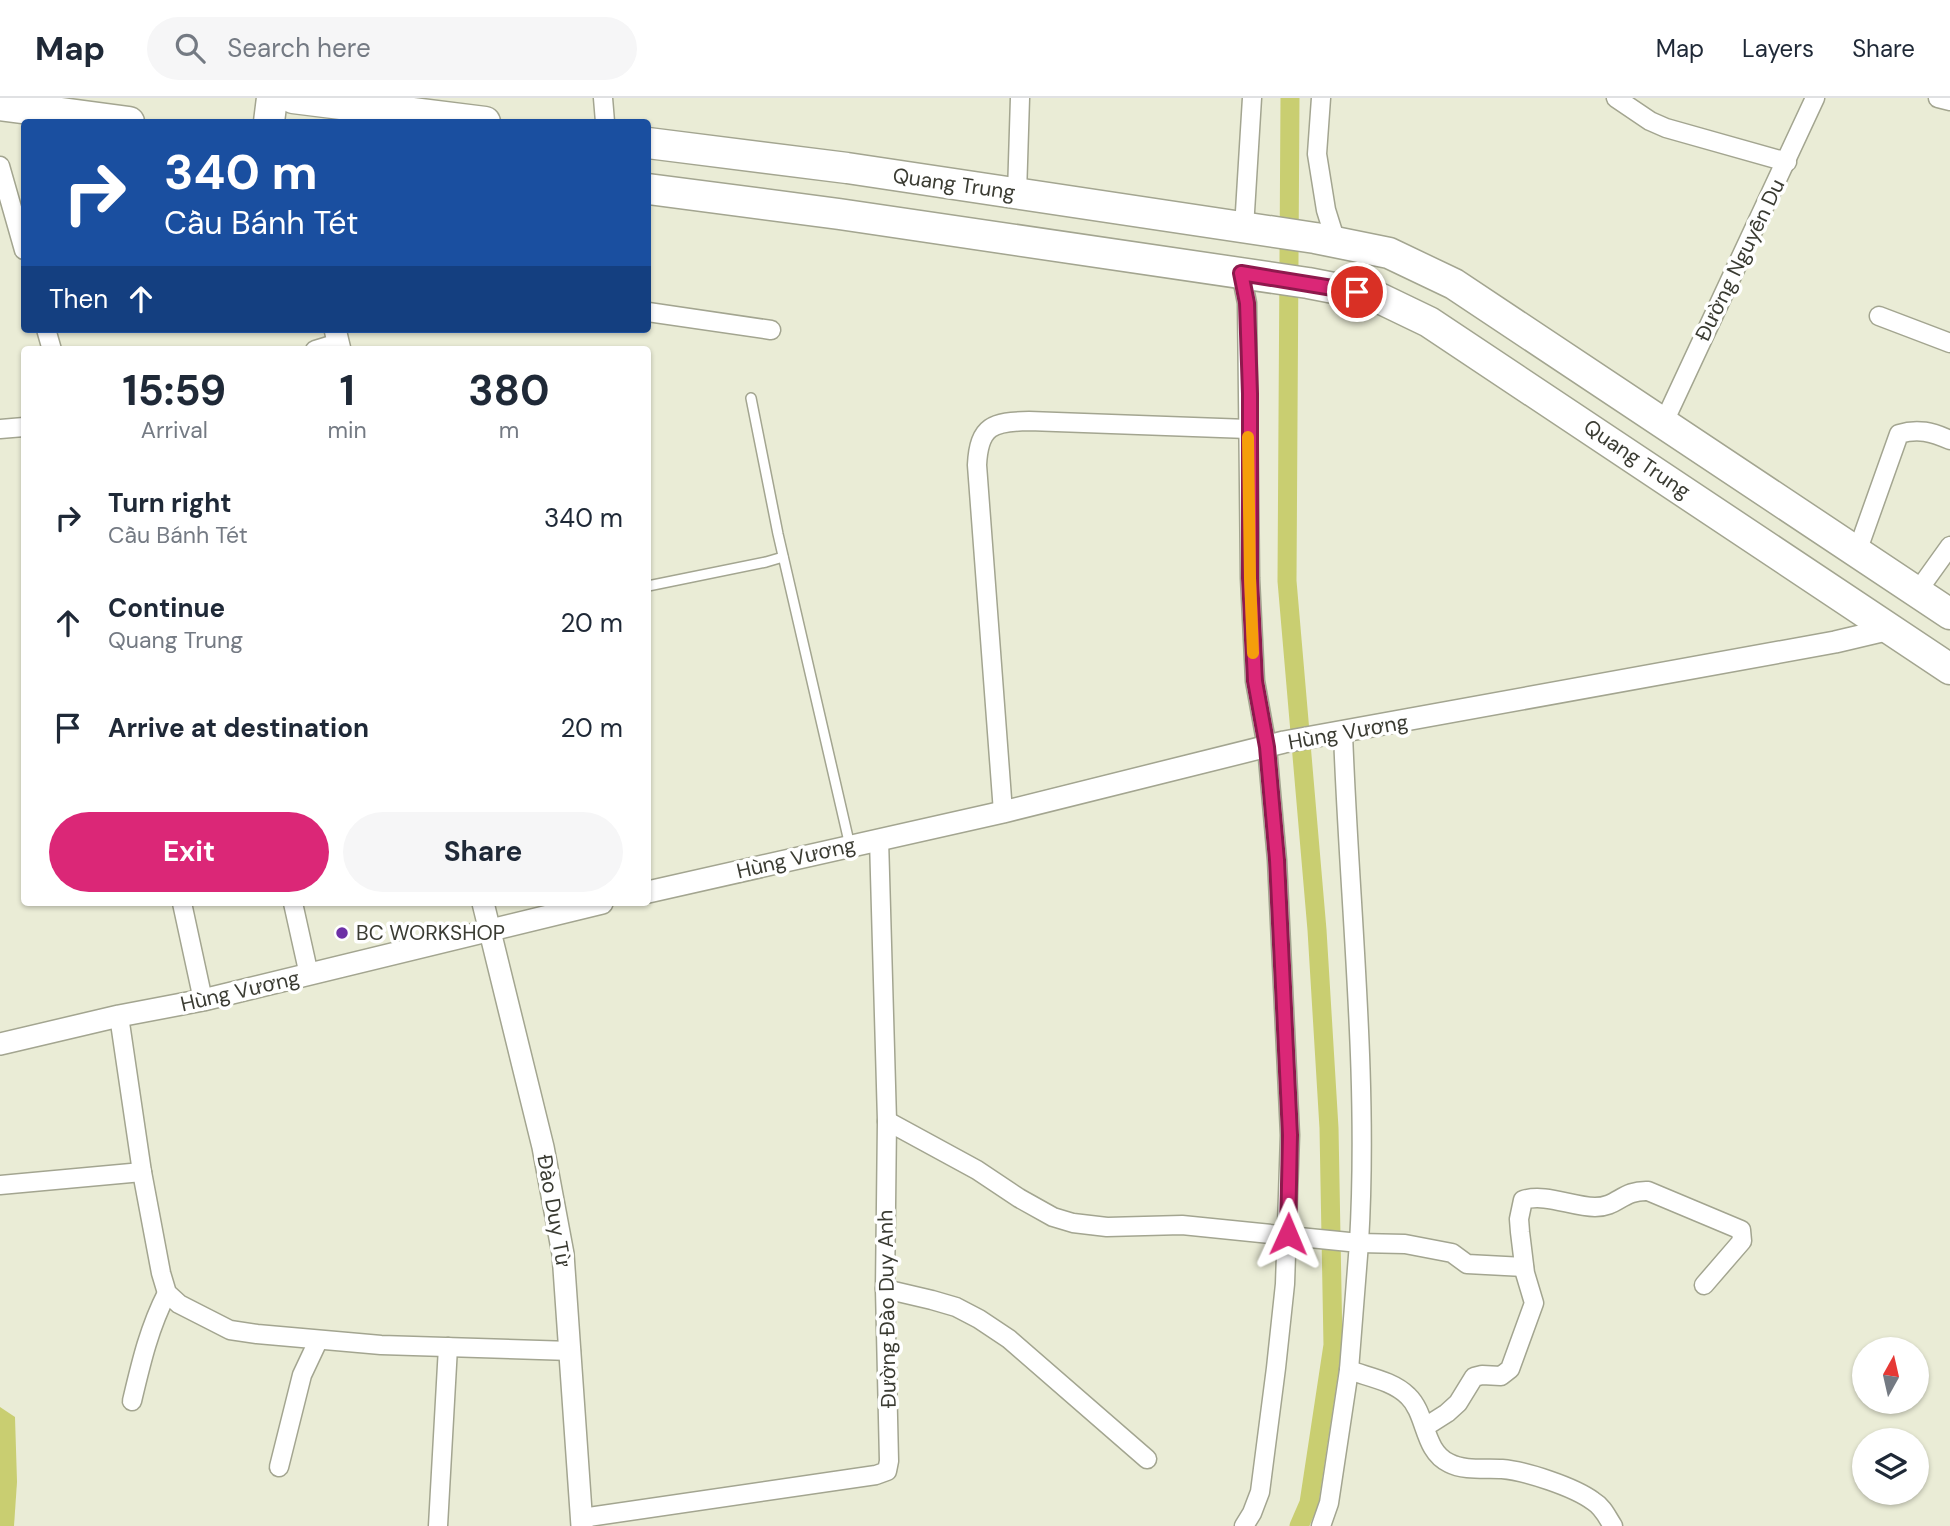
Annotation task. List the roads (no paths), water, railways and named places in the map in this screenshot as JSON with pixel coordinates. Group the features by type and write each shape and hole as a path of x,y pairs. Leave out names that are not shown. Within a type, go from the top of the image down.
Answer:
{"highway":[{"path":"268,119 272,98"},
{"path":"293,98 461,119"},
{"path":"0,106 105,119"},
{"name":"Quang Trung","path":"651,143 846,169 1326,240"},
{"path":"839,214 846,169"},
{"path":"651,189 839,214 1246,274"},
{"path":"1326,240 1389,253 1454,284 1950,614"},
{"name":"Quang Trung","path":"1246,274 1375,296 1418,316 1556,405 1950,669"},
{"path":"1556,405 1584,368"},
{"path":"1890,629 1917,592"}],"street":[{"path":"603,98 605,119"},
{"path":"1017,194 1020,98"},
{"path":"1252,98 1252,229"},
{"path":"1321,98 1317,153 1326,210 1326,240"},
{"path":"1616,98 1650,121 1667,128 1787,162"},
{"name":"Đường Nguyễn Du","path":"1664,422 1815,98"},
{"path":"1938,98 1950,101"},
{"path":"0,166 21,240"},
{"path":"1244,1526 1257,1502 1262,1476 1291,1235 1290,1135 1277,860 1275,745 1255,681 1250,578 1250,394 1246,274"},
{"path":"651,312 771,330"},
{"path":"1879,316 1950,343"},
{"path":"1003,812 977,465 981,438 988,429 997,424 1019,421 1248,429"},
{"path":"0,429 21,427"},
{"path":"1857,552 1899,434 1912,430 1931,432 1950,440"},
{"path":"1917,592 1950,546"},
{"name":"Hùng Vương","path":"651,891 1003,812 1275,745 1835,642 1890,629"},
{"path":"1321,1526 1329,1503 1349,1370 1361,1193 1356,981 1338,734"},
{"name":"Đường Đào Duy Anh","path":"582,1522 876,1475 887,1471 890,1461 885,1289 887,1121 879,839"},
{"path":"183,906 203,1000"},
{"path":"294,906 309,975"},
{"name":"Đào Duy Từ","path":"484,906 554,1199 563,1254 582,1522"},
{"name":"Hùng Vương","path":"0,1044 119,1016 203,1000 590,906"},
{"path":"119,1016 142,1172 162,1273 167,1293 186,1308 230,1330 318,1341 571,1351"},
{"path":"887,1121 977,1170 1053,1217 1073,1223 1107,1227 1182,1225 1356,1242 1405,1244 1452,1253 1467,1264 1524,1267"},
{"path":"0,1185 142,1172"},
{"path":"1425,1427 1458,1403 1474,1377 1501,1376 1510,1369 1534,1303 1524,1267 1519,1219 1523,1200 1539,1198 1600,1207 1613,1204 1634,1191 1648,1191 1742,1233 1742,1241 1704,1286"},
{"path":"885,1289 956,1307 979,1319 1009,1339 1147,1459"},
{"path":"132,1401 144,1348 167,1293"},
{"path":"279,1467 302,1375 318,1341"},
{"path":"438,1526 448,1347"},
{"path":"1349,1370 1400,1389 1415,1404 1434,1450 1447,1463 1469,1468 1523,1472 1539,1477 1595,1501 1613,1526"}],"lane":[{"path":"751,398 783,557 850,846"},
{"path":"651,585 783,557"}],"waterway":[{"path":"1290,98 1287,581 1317,930 1329,1128 1333,1345 1309,1503 1299,1526"}],"place":[{"name":"BC WORKSHOP","path":"342,933"}]}
